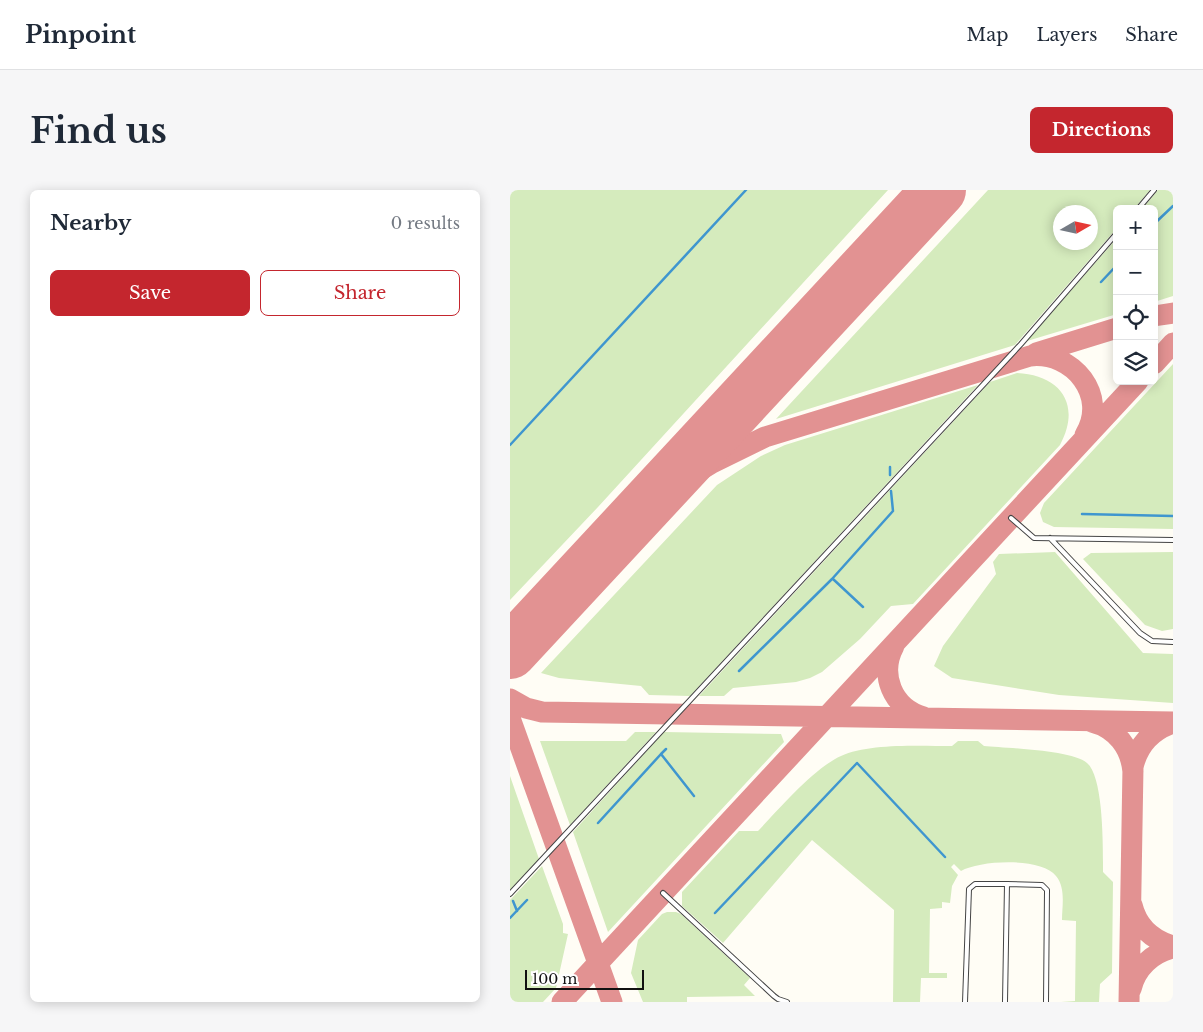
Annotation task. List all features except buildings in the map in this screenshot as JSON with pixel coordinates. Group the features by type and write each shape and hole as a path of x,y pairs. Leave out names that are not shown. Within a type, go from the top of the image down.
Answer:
{"lane":[{"path":"1141,205 1154,190"},
{"path":"510,894 1021,344 1113,238"},
{"path":"1011,518 1034,538 1173,540"},
{"path":"1050,538 1140,633 1152,641 1173,642"},
{"path":"966,1002 969,889 975,884 1042,885 1047,890 1046,1002"},
{"path":"1005,1002 1007,884"},
{"path":"663,893 777,1001 787,1002"}],"green space":[{"path":"510,190 888,190 598,507 510,600"},
{"path":"988,190 1150,190 1137,205 1113,205 1113,233 1098,250 1098,205 1053,205 1053,250 1098,250 1015,345 776,419"},
{"path":"1158,190 1173,190 1173,296 1158,301 1158,205 1145,205"},
{"path":"1113,243 1113,315 1027,341"},
{"path":"1173,364 1173,529 1054,527 1043,522 1040,513 1044,503 1154,385 1158,385 1158,380"},
{"path":"1017,373 1045,379 1063,394 1069,417 1060,445 913,604 891,606 860,639 822,672 810,678 796,682 733,688 724,696 699,696 990,382"},
{"path":"978,385 690,696 649,695 641,686 559,678 541,673 717,485 761,456 785,445"},
{"path":"1055,552 1143,653 1173,654 1173,703 1059,695 952,678 934,666 943,646 996,574 993,562 999,554"},
{"path":"1173,552 1173,629 1162,631 1145,625 1083,559 1091,553"},
{"path":"635,732 656,732 570,825 540,741 626,741"},
{"path":"664,732 781,734 784,742 608,932 573,832"},
{"path":"958,741 978,741 984,746 1038,750 1068,755 1087,763 1093,771 1100,798 1103,872 1113,882 1112,973 1100,984 1099,1002 1061,1002 1075,1001 1076,921 1062,920 1063,897 1061,886 1056,876 1049,870 1025,863 982,864 961,871 954,864 951,867 958,875 952,886 950,903 942,902 942,908 930,909 929,973 947,973 947,978 921,978 920,1002 893,1002 894,910 812,840 723,943 682,906 682,892 739,831 758,831 808,779 841,756 880,747 952,746"},
{"path":"510,776 539,859 510,890"},
{"path":"542,866 563,924 563,933 568,934 556,988 543,1002 510,1002 510,900"},
{"path":"667,912 681,914 750,978 744,985 755,996 687,997 687,1002 643,1002 631,973 638,940 662,914"}],"waterway":[{"path":"510,445 746,190"},
{"path":"1158,220 1173,206"},
{"path":"1101,282 1113,269"},
{"path":"890,467 890,475"},
{"path":"739,671 832,579 893,511 891,491"},
{"path":"1082,514 1173,516"},
{"path":"833,579 863,607"},
{"path":"661,754 666,749"},
{"path":"598,823 661,754 694,796"},
{"path":"715,913 857,763 945,857"},
{"path":"510,918 527,900"},
{"path":"513,901 517,911"}],"taxiway":[{"path":"1158,315 1173,313"},
{"path":"1036,353 1113,329"},
{"path":"1158,360 1173,343"},
{"path":"650,501 712,463 765,437 1030,356 1046,356 1060,361 1073,369 1083,379 1093,406 1091,420 1085,435"},
{"path":"562,1002 1134,385"},
{"path":"510,626 531,622 552,607"},
{"path":"510,659 517,645"},
{"path":"894,646 888,668 891,689 904,706 913,713 924,717"},
{"path":"510,699 526,708 542,712 1173,722"},
{"path":"510,718 612,1002"},
{"path":"1092,722 1108,729 1121,740 1129,755 1133,772"},
{"path":"1129,1002 1133,767 1138,752 1147,739 1152,734 1173,723"},
{"path":"1132,905 1134,913 1146,931 1158,940 1173,946"},
{"path":"1131,989 1133,981 1146,962 1165,950 1173,948"}],"runway":[{"path":"510,652 939,190"}]}
